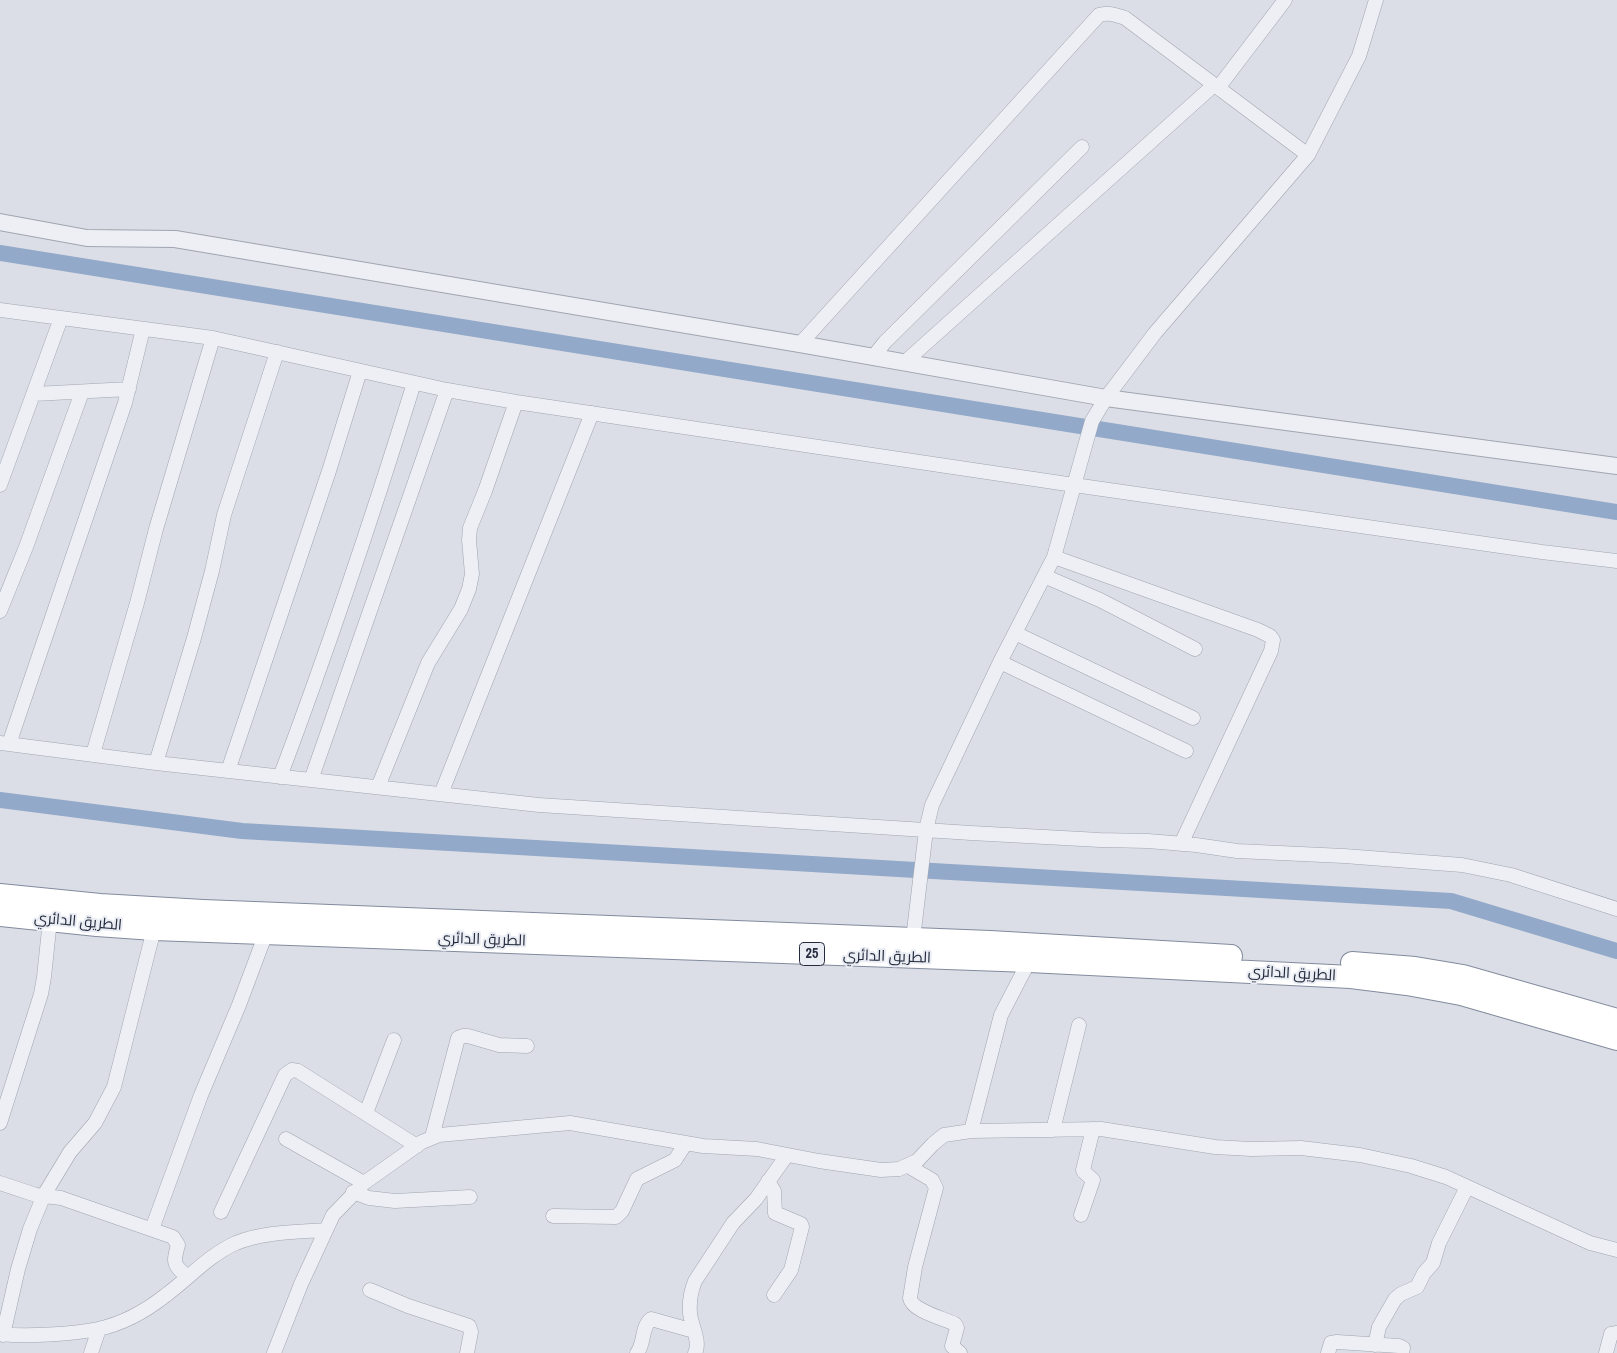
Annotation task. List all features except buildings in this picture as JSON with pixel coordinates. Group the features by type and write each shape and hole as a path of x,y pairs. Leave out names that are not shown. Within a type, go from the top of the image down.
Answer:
{"highway":[{"name":"الطريق الدائري","path":"0,894 100,905 203,911 1000,942 1416,968 1463,976 1617,1020"},
{"name":"الطريق الدائري","path":"0,915 154,929 1028,961 1351,977 1407,984 1461,994 1617,1039"}],"street":[{"path":"905,362 1216,86 1285,0"},
{"path":"914,939 926,830 932,805 1000,662 1054,557 1092,421 1106,398 1155,333 1308,155 1359,56 1376,0"},
{"path":"800,344 1099,15 1105,13 1114,14 1125,18 1308,155"},
{"path":"873,357 1082,147"},
{"path":"0,222 87,238 183,240 800,344 1106,398 1617,466"},
{"path":"0,310 213,338 447,390 516,402 1074,485 1617,561"},
{"path":"0,485 61,318"},
{"path":"143,329 129,388 46,640 5,743 156,763 539,805 1181,844 1237,851 1344,856 1468,866 1511,875 1617,909"},
{"path":"93,754 156,529 213,338"},
{"path":"156,763 194,638 212,571 224,515 277,352"},
{"path":"228,771 329,471 360,371"},
{"path":"280,777 321,669 386,475 414,383"},
{"path":"34,394 129,388"},
{"path":"311,780 447,390"},
{"path":"0,611 26,547 82,392"},
{"path":"378,787 428,664 461,609 469,589 472,574 469,540 470,528 516,402"},
{"path":"441,794 592,413"},
{"path":"1054,557 1258,630 1274,640 1271,651 1181,844"},
{"path":"1044,576 1100,600 1195,649"},
{"path":"1015,633 1193,718"},
{"path":"1000,662 1186,750"},
{"path":"0,1123 41,994 50,920"},
{"path":"154,929 114,1087 95,1123 70,1152 44,1195 30,1229 2,1335 99,1329 154,1304 224,1249 248,1239 286,1233 325,1230"},
{"path":"152,1229 201,1095 239,1005 266,933"},
{"path":"971,1131 1001,1015 1028,961"},
{"path":"1053,1130 1079,1026"},
{"path":"432,1137 458,1038 468,1036 499,1045 527,1046"},
{"path":"366,1113 394,1040"},
{"path":"222,1212 285,1075 289,1071 298,1072 417,1146"},
{"path":"274,1353 325,1230 333,1215 353,1192 364,1183 432,1137 453,1133 570,1123 686,1144 757,1149 869,1169 892,1170 908,1166 917,1161 944,1135 971,1131 1093,1128 1215,1147 1250,1149 1301,1148 1360,1155 1411,1166 1446,1177 1590,1243 1617,1250"},
{"path":"1081,1215 1093,1180 1083,1170 1093,1128"},
{"path":"286,1139 364,1183"},
{"path":"553,1216 616,1217 622,1211 637,1179 675,1160 686,1144"},
{"path":"695,1353 697,1345 690,1307 692,1289 733,1223 756,1199 787,1155"},
{"path":"908,1166 932,1180 936,1188 916,1267 910,1302 915,1307 955,1324 957,1328 952,1346 960,1353"},
{"path":"768,1181 774,1191 775,1213 801,1224 802,1227 791,1270 774,1295"},
{"path":"0,1183 36,1194 60,1198 173,1237 177,1240 178,1245 174,1258 180,1271 188,1277"},
{"path":"1375,1345 1379,1327 1395,1300 1401,1294 1417,1287 1424,1273 1433,1263 1439,1243 1467,1187"},
{"path":"353,1192 382,1201 395,1202 470,1197"},
{"path":"370,1290 408,1306 469,1326 471,1332 467,1353"},
{"path":"637,1353 646,1326 651,1319 694,1331"},
{"path":"91,1353 99,1329"},
{"path":"1606,1353 1611,1334 1617,1332"},
{"path":"1328,1353 1333,1342 1399,1346 1403,1348 1402,1353"}],"waterway":[{"path":"0,253 1617,512"},
{"path":"0,800 242,831 1451,901 1617,951"}]}
